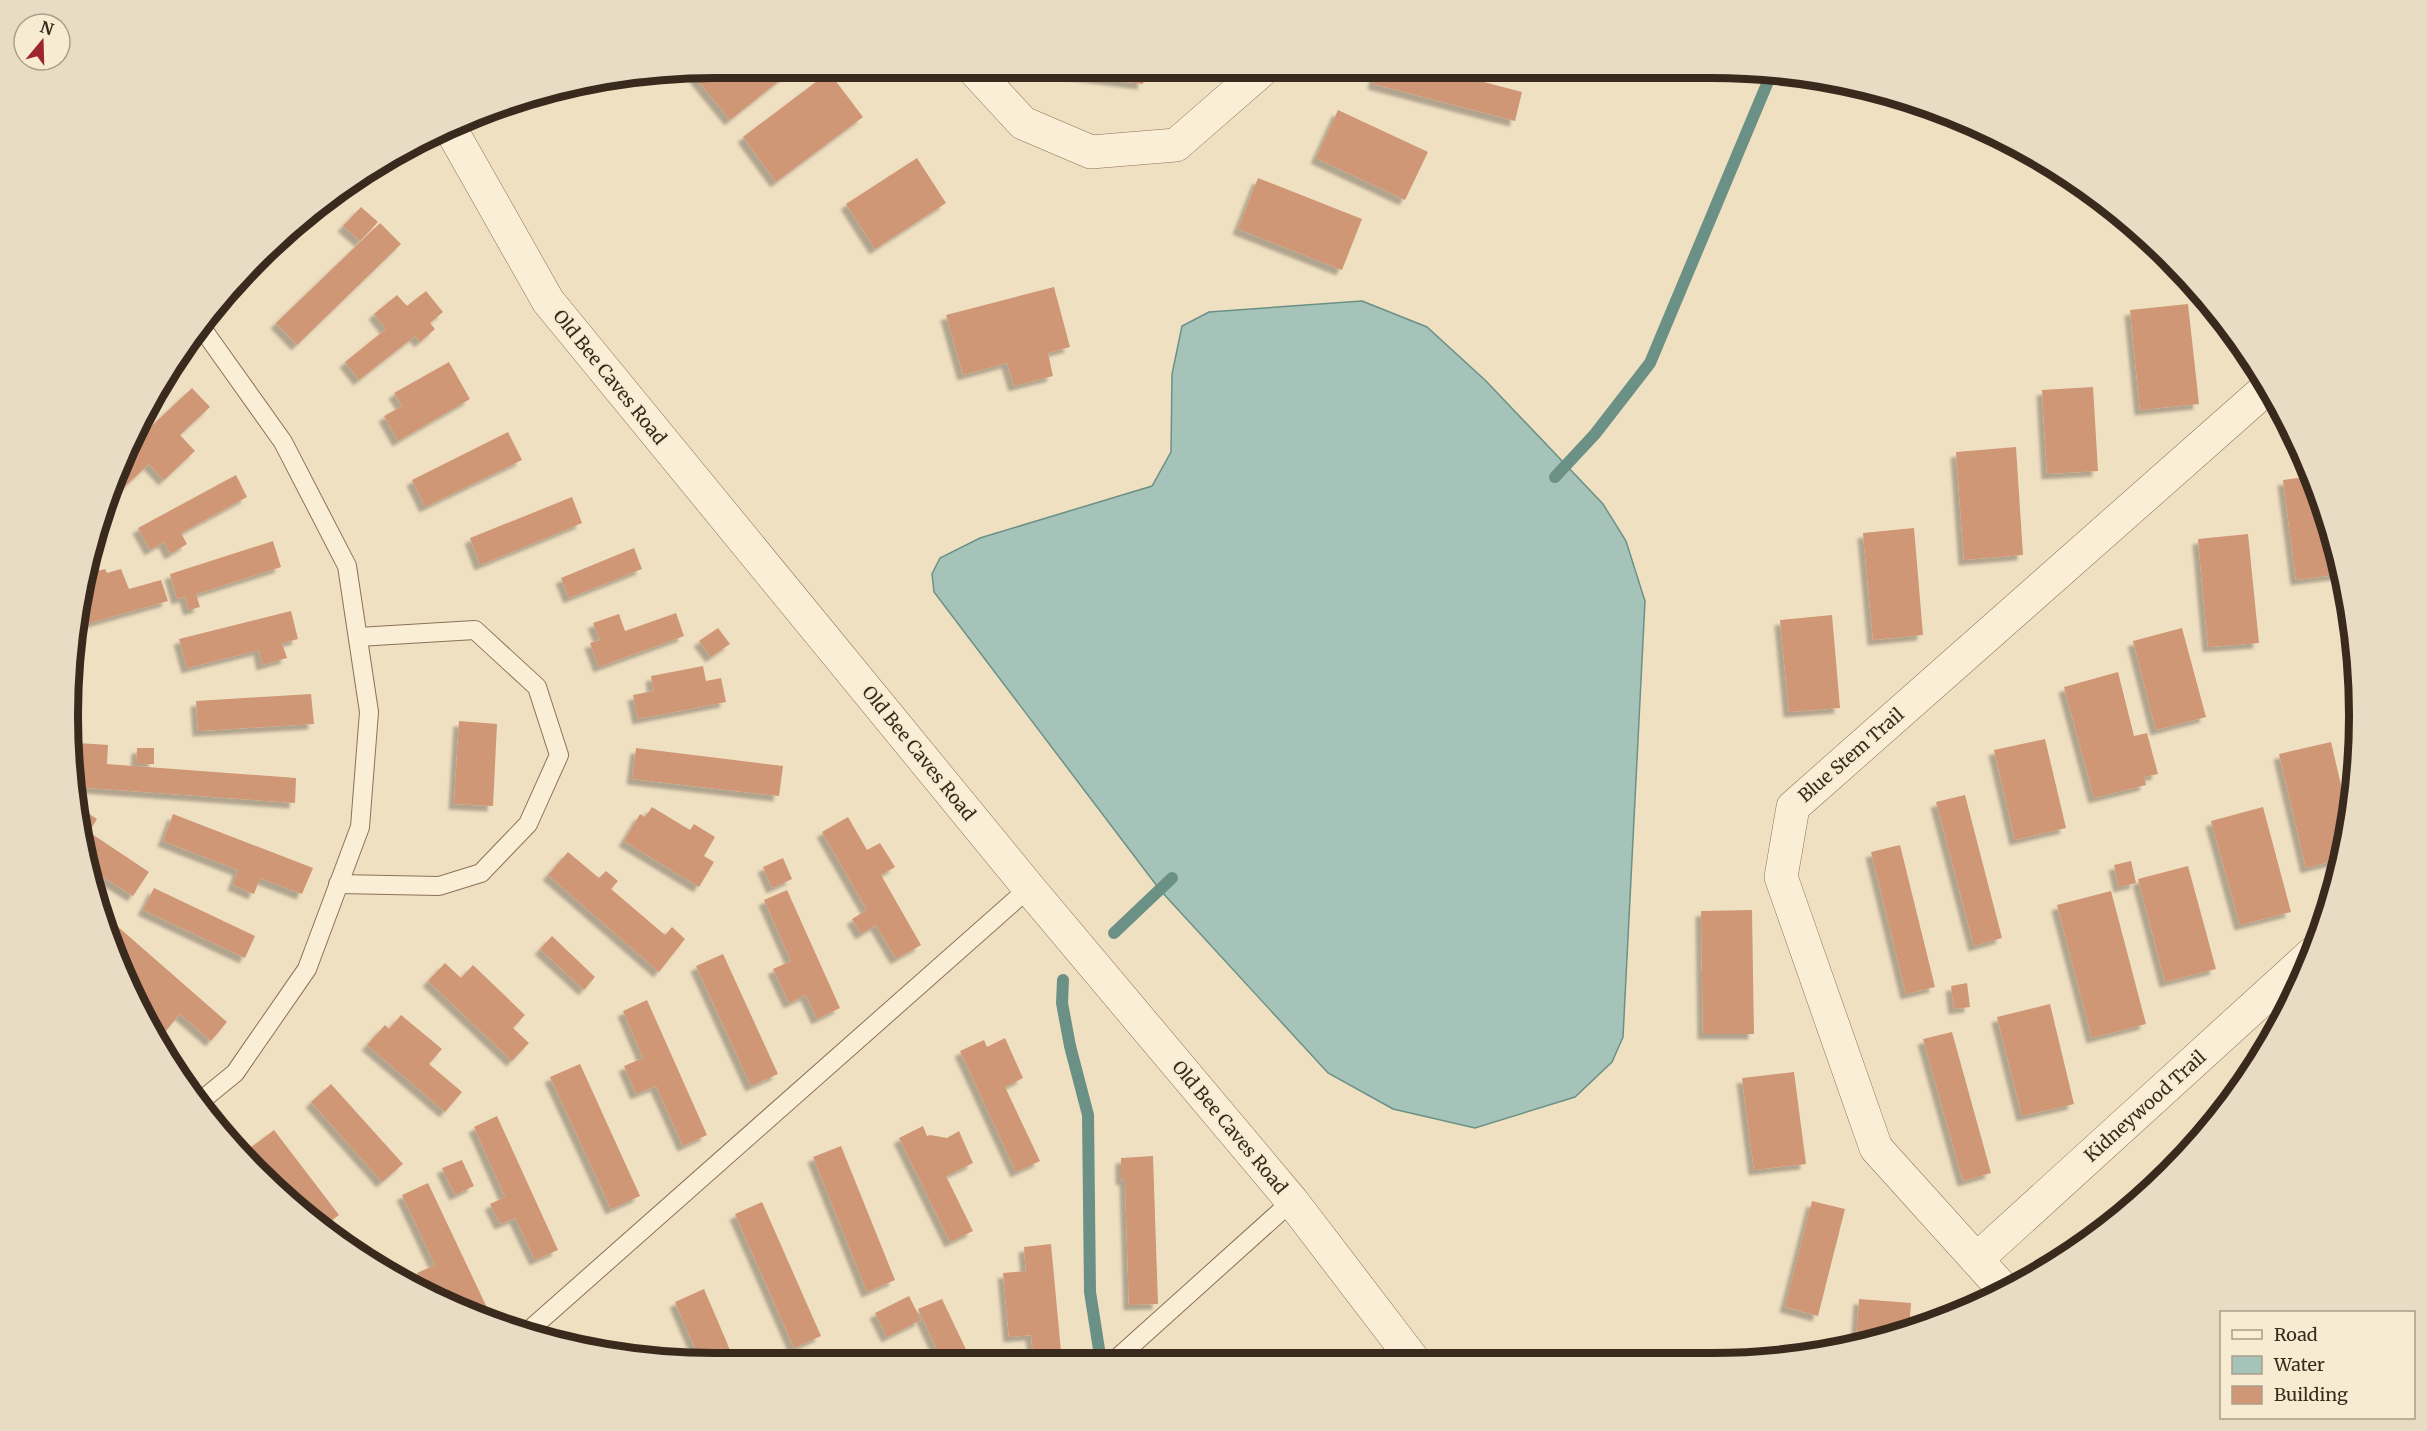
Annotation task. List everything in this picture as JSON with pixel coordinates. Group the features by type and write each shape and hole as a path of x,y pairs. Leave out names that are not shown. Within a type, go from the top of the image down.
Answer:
{"street":[{"path":"982,78 1023,123 1091,152 1176,145 1253,78"},
{"name":"Old Bee Caves Road","path":"454,135 548,301 1029,888 1292,1201 1408,1353"},
{"name":"Blue Stem Trail","path":"1999,1284 1876,1148 1781,877 1793,807 2261,392"},
{"name":"Kidneywood Trail","path":"1977,1259 2296,969"}],"lane":[{"path":"205,333 288,452 347,566 369,712 360,827 307,969 235,1073 205,1097"},
{"path":"339,884 439,886 481,873 528,824 559,755 537,687 475,630 357,637"},
{"path":"534,1326 1029,888"},
{"path":"1123,1353 1292,1201"}],"water":[{"path":"1362,301 1427,327 1486,381 1603,504 1626,541 1645,601 1623,1037 1612,1062 1575,1097 1475,1128 1393,1109 1328,1073 1160,890 934,592 932,574 940,558 980,538 1152,486 1171,452 1172,374 1182,326 1209,312"}],"building":[{"path":"696,78 783,78 730,120"},
{"path":"821,78 834,78 863,117 776,182 743,137"},
{"path":"1097,78 1144,78 1143,84"},
{"path":"1374,78 1469,78 1522,92 1515,121 1373,84"},
{"path":"1338,110 1428,152 1405,200 1316,158"},
{"path":"917,158 946,203 875,249 846,204"},
{"path":"1258,178 1362,219 1342,270 1238,229"},
{"path":"361,207 378,222 360,241 343,226"},
{"path":"380,223 401,244 297,345 276,323"},
{"path":"1054,287 1070,347 1048,353 1053,376 1014,386 1007,363 963,375 946,315"},
{"path":"426,291 443,312 430,323 435,329 420,342 415,336 359,380 345,362 386,329 374,314 397,295 407,306"},
{"path":"2188,304 2199,404 2140,410 2130,310"},
{"path":"449,362 470,399 398,441 384,416 402,406 394,393"},
{"path":"2093,387 2098,471 2047,474 2042,390"},
{"path":"192,388 210,407 180,435 195,451 164,480 149,464 119,492 145,432"},
{"path":"508,432 522,460 425,507 412,480"},
{"path":"2016,447 2023,555 1964,560 1956,452"},
{"path":"236,475 247,497 181,533 187,544 170,554 164,542 150,550 138,528"},
{"path":"2302,477 2315,511 2333,575 2296,580 2283,480"},
{"path":"572,497 582,523 480,565 470,538"},
{"path":"1914,528 1923,635 1873,640 1863,533"},
{"path":"2248,534 2259,643 2208,647 2198,539"},
{"path":"273,541 281,567 196,594 200,607 189,610 185,597 177,599 170,574"},
{"path":"634,548 642,569 569,598 561,578"},
{"path":"105,569 107,573 121,569 129,589 161,580 168,601 84,625 95,572"},
{"path":"291,611 298,639 282,643 287,658 262,665 259,650 187,668 179,639"},
{"path":"676,613 684,636 599,667 590,643 600,640 593,623 619,614 625,631"},
{"path":"1832,615 1840,708 1789,712 1780,620"},
{"path":"718,628 730,644 711,657 699,641"},
{"path":"2182,628 2206,717 2156,730 2133,641"},
{"path":"703,666 706,681 721,678 726,702 638,719 633,695 653,691 651,676"},
{"path":"2118,672 2134,736 2147,733 2158,774 2144,777 2146,785 2094,798 2064,687"},
{"path":"311,694 314,724 198,731 196,701"},
{"path":"459,721 497,724 493,806 454,804"},
{"path":"2045,739 2066,828 2015,840 1994,750"},
{"path":"2331,742 2344,798 2332,862 2306,868 2279,754"},
{"path":"79,743 108,745 107,764 296,778 295,803 82,788"},
{"path":"137,748 154,748 154,764 136,764"},
{"path":"636,748 783,766 779,796 632,779"},
{"path":"1965,795 2002,938 1974,946 1936,802"},
{"path":"652,807 690,830 694,824 715,837 704,856 714,862 699,887 624,841 640,814 645,817"},
{"path":"2263,807 2291,912 2240,925 2211,821"},
{"path":"85,811 97,819 89,832 149,872 133,896 98,874 90,840"},
{"path":"173,814 313,868 302,894 260,878 254,894 233,885 238,870 163,841"},
{"path":"848,817 867,850 880,843 895,867 881,875 921,945 896,959 876,925 861,934 852,919 867,910 822,832"},
{"path":"1900,845 1935,987 1906,994 1871,852"},
{"path":"568,852 599,878 606,871 618,881 611,889 665,935 672,927 685,939 659,972 548,875"},
{"path":"783,858 792,879 772,888 763,867"},
{"path":"2131,861 2136,883 2119,887 2114,865"},
{"path":"2188,866 2216,969 2165,982 2138,879"},
{"path":"154,888 255,936 245,958 143,910"},
{"path":"787,890 840,1008 817,1019 806,995 789,1003 773,969 791,961 764,900"},
{"path":"2111,891 2146,1024 2092,1038 2057,905"},
{"path":"1752,910 1754,1034 1703,1034 1701,911"},
{"path":"116,925 227,1022 211,1041 180,1014 164,1033 161,1031 144,997 139,987 141,985 137,982 115,927"},
{"path":"552,936 595,977 584,990 540,949"},
{"path":"723,954 778,1074 751,1086 696,966"},
{"path":"445,963 461,978 473,965 525,1015 513,1028 529,1043 512,1061 428,981"},
{"path":"1967,983 1970,1007 1954,1009 1951,986"},
{"path":"647,1000 707,1135 683,1146 656,1086 636,1094 624,1066 643,1058 623,1011"},
{"path":"2050,1004 2074,1104 2022,1116 1997,1017"},
{"path":"401,1015 442,1049 429,1064 462,1092 445,1112 367,1045 385,1025 389,1029"},
{"path":"1952,1032 1991,1173 1963,1181 1923,1039"},
{"path":"1005,1038 1023,1078 1005,1087 1040,1161 1016,1172 960,1051 984,1040 987,1047"},
{"path":"580,1064 640,1196 611,1209 550,1077"},
{"path":"1794,1072 1806,1164 1754,1170 1742,1078"},
{"path":"331,1084 403,1164 382,1182 311,1102"},
{"path":"497,1116 558,1250 535,1260 515,1218 500,1224 490,1204 505,1197 474,1127"},
{"path":"923,1126 927,1136 947,1138 959,1131 973,1163 946,1176 973,1231 950,1242 899,1138"},
{"path":"274,1130 339,1215 329,1222 327,1221 295,1195 250,1148"},
{"path":"841,1146 895,1280 867,1292 813,1157"},
{"path":"1153,1156 1158,1304 1129,1305 1125,1180 1121,1179 1121,1158"},
{"path":"462,1160 474,1186 455,1195 442,1168"},
{"path":"428,1183 488,1310 449,1294 446,1288 441,1290 420,1280 417,1273 435,1265 402,1195"},
{"path":"1812,1201 1845,1209 1818,1316 1785,1307"},
{"path":"762,1202 821,1336 794,1348 735,1214"},
{"path":"1051,1244 1061,1353 1033,1353 1031,1335 1009,1337 1003,1273 1026,1271 1024,1247"},
{"path":"704,1289 731,1353 697,1353 675,1302"},
{"path":"909,1296 921,1320 887,1337 875,1313"},
{"path":"942,1299 968,1353 939,1353 918,1309"},
{"path":"1859,1299 1911,1303 1910,1321 1856,1336"}],"waterway":[{"path":"1555,477 1595,434 1650,363 1768,80"},
{"path":"1114,933 1172,878"},
{"path":"1063,980 1062,1003 1070,1046 1088,1115 1090,1292 1100,1353"}]}
